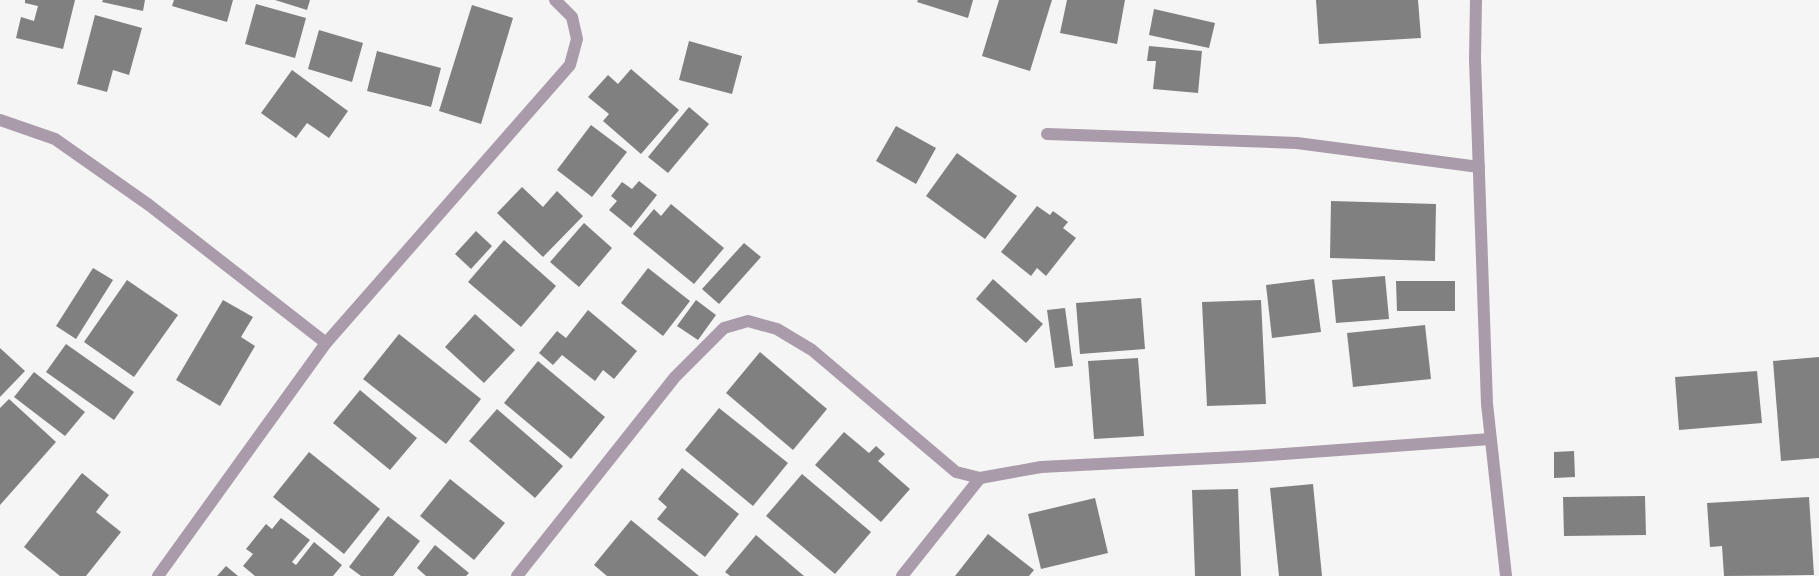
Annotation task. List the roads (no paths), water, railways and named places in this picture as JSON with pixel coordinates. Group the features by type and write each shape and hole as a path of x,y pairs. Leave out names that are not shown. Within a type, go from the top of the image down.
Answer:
{"street":[{"path":"158,576 326,343 570,66 576,39 572,17 554,0"},
{"path":"1476,0 1475,59 1487,404 1506,576"},
{"path":"0,120 55,139 149,205 326,343"},
{"path":"1048,134 1297,143 1479,167"},
{"path":"517,576 675,377 724,328 748,321 776,329 812,350 956,472 980,478 1041,467 1255,456 1490,439"},
{"path":"902,576 980,478"}]}
